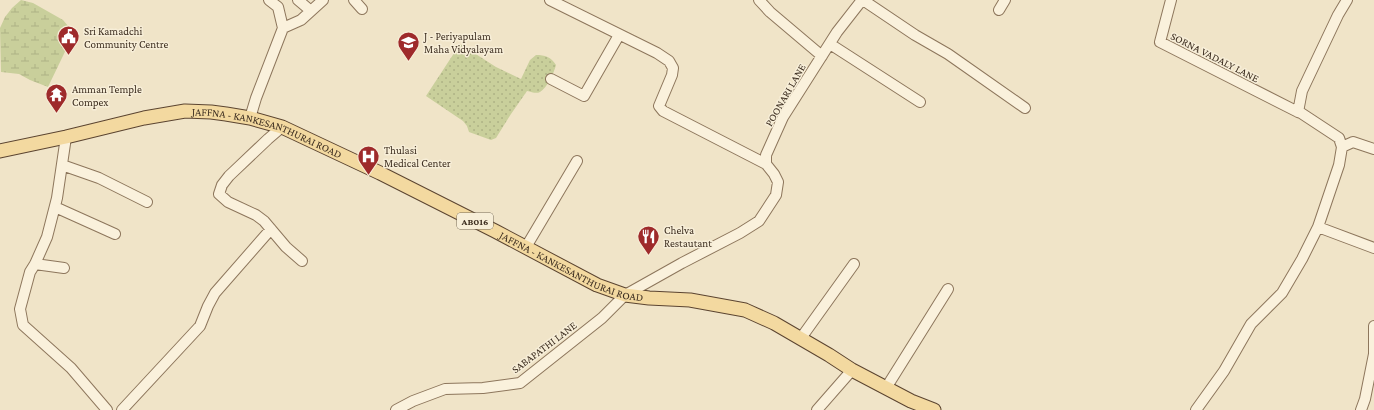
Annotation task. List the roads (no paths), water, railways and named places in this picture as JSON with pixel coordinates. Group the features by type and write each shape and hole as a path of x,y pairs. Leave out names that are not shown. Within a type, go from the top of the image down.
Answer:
{"main road":[{"name":"JAFFNA - KANKESANTHURAI ROAD","path":"0,151 66,137 129,121 185,111 211,112 250,118 282,127 380,173 598,285 625,295 690,300 745,310 774,323 852,370 886,388 911,401 934,410"}],"street":[{"path":"250,118 256,98 283,28 278,7 269,0"},
{"path":"298,0 311,11"},
{"path":"283,28 301,20 323,0"},
{"path":"354,0 362,9"},
{"path":"550,0 657,53 669,61 674,68 659,106 663,111 766,164 778,182 776,195 759,221 740,233 625,295"},
{"path":"759,0 770,12 822,56"},
{"path":"862,0 915,35 948,54 1025,108"},
{"name":"POONARI LANE","path":"766,164 766,155 783,117 837,32 862,0"},
{"path":"999,10 1005,0"},
{"name":"SORNA VADALY LANE","path":"1171,0 1160,42 1298,112"},
{"path":"1196,410 1224,371 1251,324 1282,293 1302,259 1318,227 1339,165 1342,147 1339,138 1298,112 1302,91 1338,15 1347,0"},
{"path":"551,79 584,96 619,34"},
{"path":"830,44 920,102"},
{"path":"282,127 229,176 222,185 219,194 228,202 264,221 286,247 302,261"},
{"path":"66,137 55,207 47,237 30,272 20,309 23,325 71,368 107,410"},
{"path":"1342,147 1353,142 1374,149"},
{"path":"526,247 577,161"},
{"path":"62,165 99,178 147,202"},
{"path":"55,207 115,234"},
{"path":"1318,227 1374,248"},
{"path":"122,410 200,326 215,293 271,229"},
{"path":"35,264 64,268"},
{"path":"801,338 854,264"},
{"path":"886,388 948,289"},
{"name":"SABAPATHI LANE","path":"396,410 418,399 445,389 483,388 520,383 602,318 625,295"},
{"path":"1361,410 1365,398 1374,353 1374,326"},
{"path":"817,410 852,370"}],"place":[{"name":"Sri Kamadchi Community Centre","path":"69,56"},
{"name":"J - Periyapulam Maha Vidyalayam","path":"409,62"},
{"name":"Amman Temple Compex","path":"56,114"},
{"name":"Thulasi Medical Center","path":"369,176"},
{"name":"Chelva Restautant","path":"648,256"}]}
